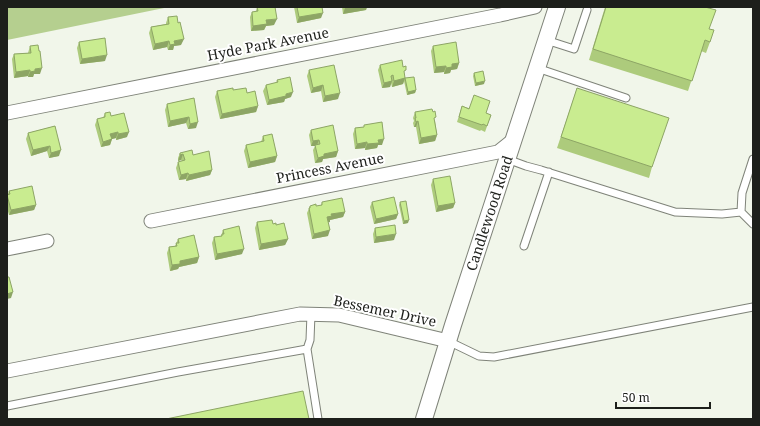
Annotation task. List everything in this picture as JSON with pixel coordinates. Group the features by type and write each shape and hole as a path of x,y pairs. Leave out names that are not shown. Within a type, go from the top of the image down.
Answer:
{"street":[{"name":"Hyde Park Avenue","path":"7,113 535,7"},
{"name":"Candlewood Road","path":"424,419 557,7"},
{"name":"Princess Avenue","path":"151,220 498,152 513,140"},
{"path":"7,249 47,241"},
{"name":"Bessemer Drive","path":"7,370 300,314 339,315 448,341"}],"lane":[{"path":"546,40 574,49 587,10"},
{"path":"537,68 626,98"},
{"path":"507,158 526,166 676,212 722,214 741,212"},
{"path":"753,159 742,193 741,212 753,224"},
{"path":"524,246 548,172"},
{"name":"Bessemer Drive","path":"448,341 479,356 494,357 753,306"},
{"path":"311,314 310,340 306,349 318,419"},
{"path":"7,406 178,372 306,349"}],"green space":[{"path":"7,7 169,7 7,40"}],"building":[{"path":"257,7 275,7 277,19 266,20 267,24 253,26 252,12 258,11"},
{"path":"297,7 322,7 323,13 299,17"},
{"path":"606,7 705,7 716,10 709,29 714,30 710,42 705,40 692,81 593,49"},
{"path":"177,16 184,39 174,41 175,44 170,45 169,41 155,44 151,27 169,24 168,17"},
{"path":"105,38 107,55 82,59 79,42"},
{"path":"456,42 459,63 452,64 452,67 436,67 433,46"},
{"path":"38,45 42,68 35,69 35,71 30,72 30,70 16,72 14,54 31,53 30,46"},
{"path":"402,60 403,67 406,66 406,70 404,71 405,78 394,81 393,75 391,76 392,81 384,83 380,65"},
{"path":"334,65 340,93 325,96 323,85 313,88 309,70"},
{"path":"483,71 485,81 476,83 474,73"},
{"path":"290,77 293,92 286,94 286,96 269,100 266,85 278,82 277,80"},
{"path":"414,77 416,90 408,92 405,78"},
{"path":"233,88 233,90 246,88 247,93 255,91 258,106 222,114 217,91"},
{"path":"577,88 669,118 652,167 561,137"},
{"path":"474,95 490,101 486,113 491,115 487,126 459,117 462,106 469,109"},
{"path":"194,98 198,122 190,124 189,117 170,121 167,104"},
{"path":"432,109 433,112 435,111 436,117 434,118 437,135 421,138 418,121 416,122 415,118 415,112"},
{"path":"110,112 111,116 124,113 129,132 110,134 112,139 103,142 97,119 105,117 105,113"},
{"path":"382,122 384,139 378,140 379,143 367,144 367,142 357,144 355,128"},
{"path":"333,125 338,151 324,154 324,156 318,158 315,145 320,144 319,140 313,141 311,130"},
{"path":"55,126 61,150 51,153 50,146 33,150 28,133"},
{"path":"272,134 277,156 250,162 246,145 264,141 263,136"},
{"path":"192,150 193,155 209,151 212,170 189,175 188,173 181,175 178,162 185,160 183,154 180,155 180,153"},
{"path":"450,176 455,203 438,206 433,179"},
{"path":"32,186 36,205 11,210 7,195 10,194 9,191"},
{"path":"394,197 398,214 376,219 372,202"},
{"path":"342,198 345,212 331,214 332,216 327,217 330,230 314,234 309,208 310,206 316,204 316,206 322,205 322,202"},
{"path":"406,201 409,220 404,221 400,202"},
{"path":"272,220 273,224 276,223 276,225 284,223 288,239 261,244 257,222"},
{"path":"395,225 396,234 376,237 375,228"},
{"path":"239,226 244,249 217,254 214,237 222,236 222,234 224,234 223,230"},
{"path":"194,235 199,257 180,261 180,264 172,265 169,247 177,246 176,243 179,243 178,239"},
{"path":"7,277 9,277 13,292 7,294"},
{"path":"303,391 309,419 166,419"}]}
